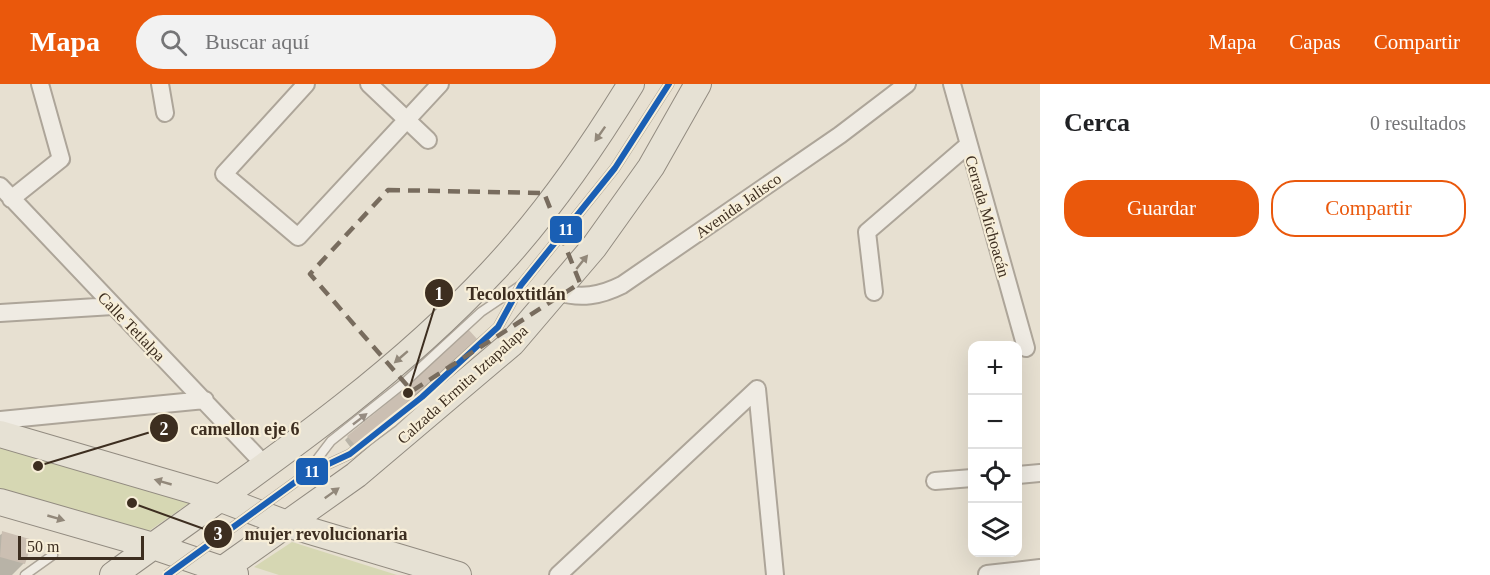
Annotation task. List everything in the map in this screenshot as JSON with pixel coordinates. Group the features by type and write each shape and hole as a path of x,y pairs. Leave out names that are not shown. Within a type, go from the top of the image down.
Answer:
{"main road":[{"path":"113,575 265,465 362,391 490,274 541,216 601,132 631,84"},
{"name":"Calzada Ermita Iztapalapa","path":"225,573 356,475 459,391 512,344 557,292 651,168 698,84"},
{"path":"0,434 219,498 288,524 458,575"},
{"path":"0,502 153,546 225,573"}],"street":[{"path":"6,193 61,159 40,84"},
{"path":"160,84 165,113"},
{"path":"306,84 224,174 298,237 440,84"},
{"path":"369,84 428,140"},
{"name":"Avenida Jalisco","path":"557,292 577,298 609,292 622,285 840,135 908,84"},
{"name":"Cerrada Michoacán","path":"952,84 1026,348"},
{"path":"874,292 867,232 968,145"},
{"name":"Calle Tetlalpa","path":"6,193 265,465"},
{"path":"0,313 113,306"},
{"path":"558,575 758,389 775,575"},
{"path":"0,420 205,400"},
{"path":"1022,475 1040,474"},
{"path":"936,481 968,478"},
{"path":"987,574 1040,568"}],"lane":[{"path":"167,575 305,476 350,454 422,397 498,327 521,285 615,168 669,84"},
{"path":"305,476 331,441 404,383 481,312 521,285"},
{"path":"25,575 53,555"}],"highlighted area":[{"path":"388,190 544,193 580,283 412,391 310,274"}],"green space":[{"path":"0,443 192,501 146,533 0,489"},
{"path":"292,542 397,575 279,575 254,567"}],"building":[{"path":"468,329 477,339 390,419 355,445 347,436 407,387"},
{"path":"2,531 33,540 25,564 0,557"}],"transit line":[{"name":"11","path":"167,575 305,475 350,454 422,397 498,327 521,285 615,168 669,84"}],"place":[{"name":"Tecoloxtitlán","path":"408,393"},
{"name":"camellon eje 6","path":"38,466"},
{"name":"mujer revolucionaria","path":"132,503"}]}
